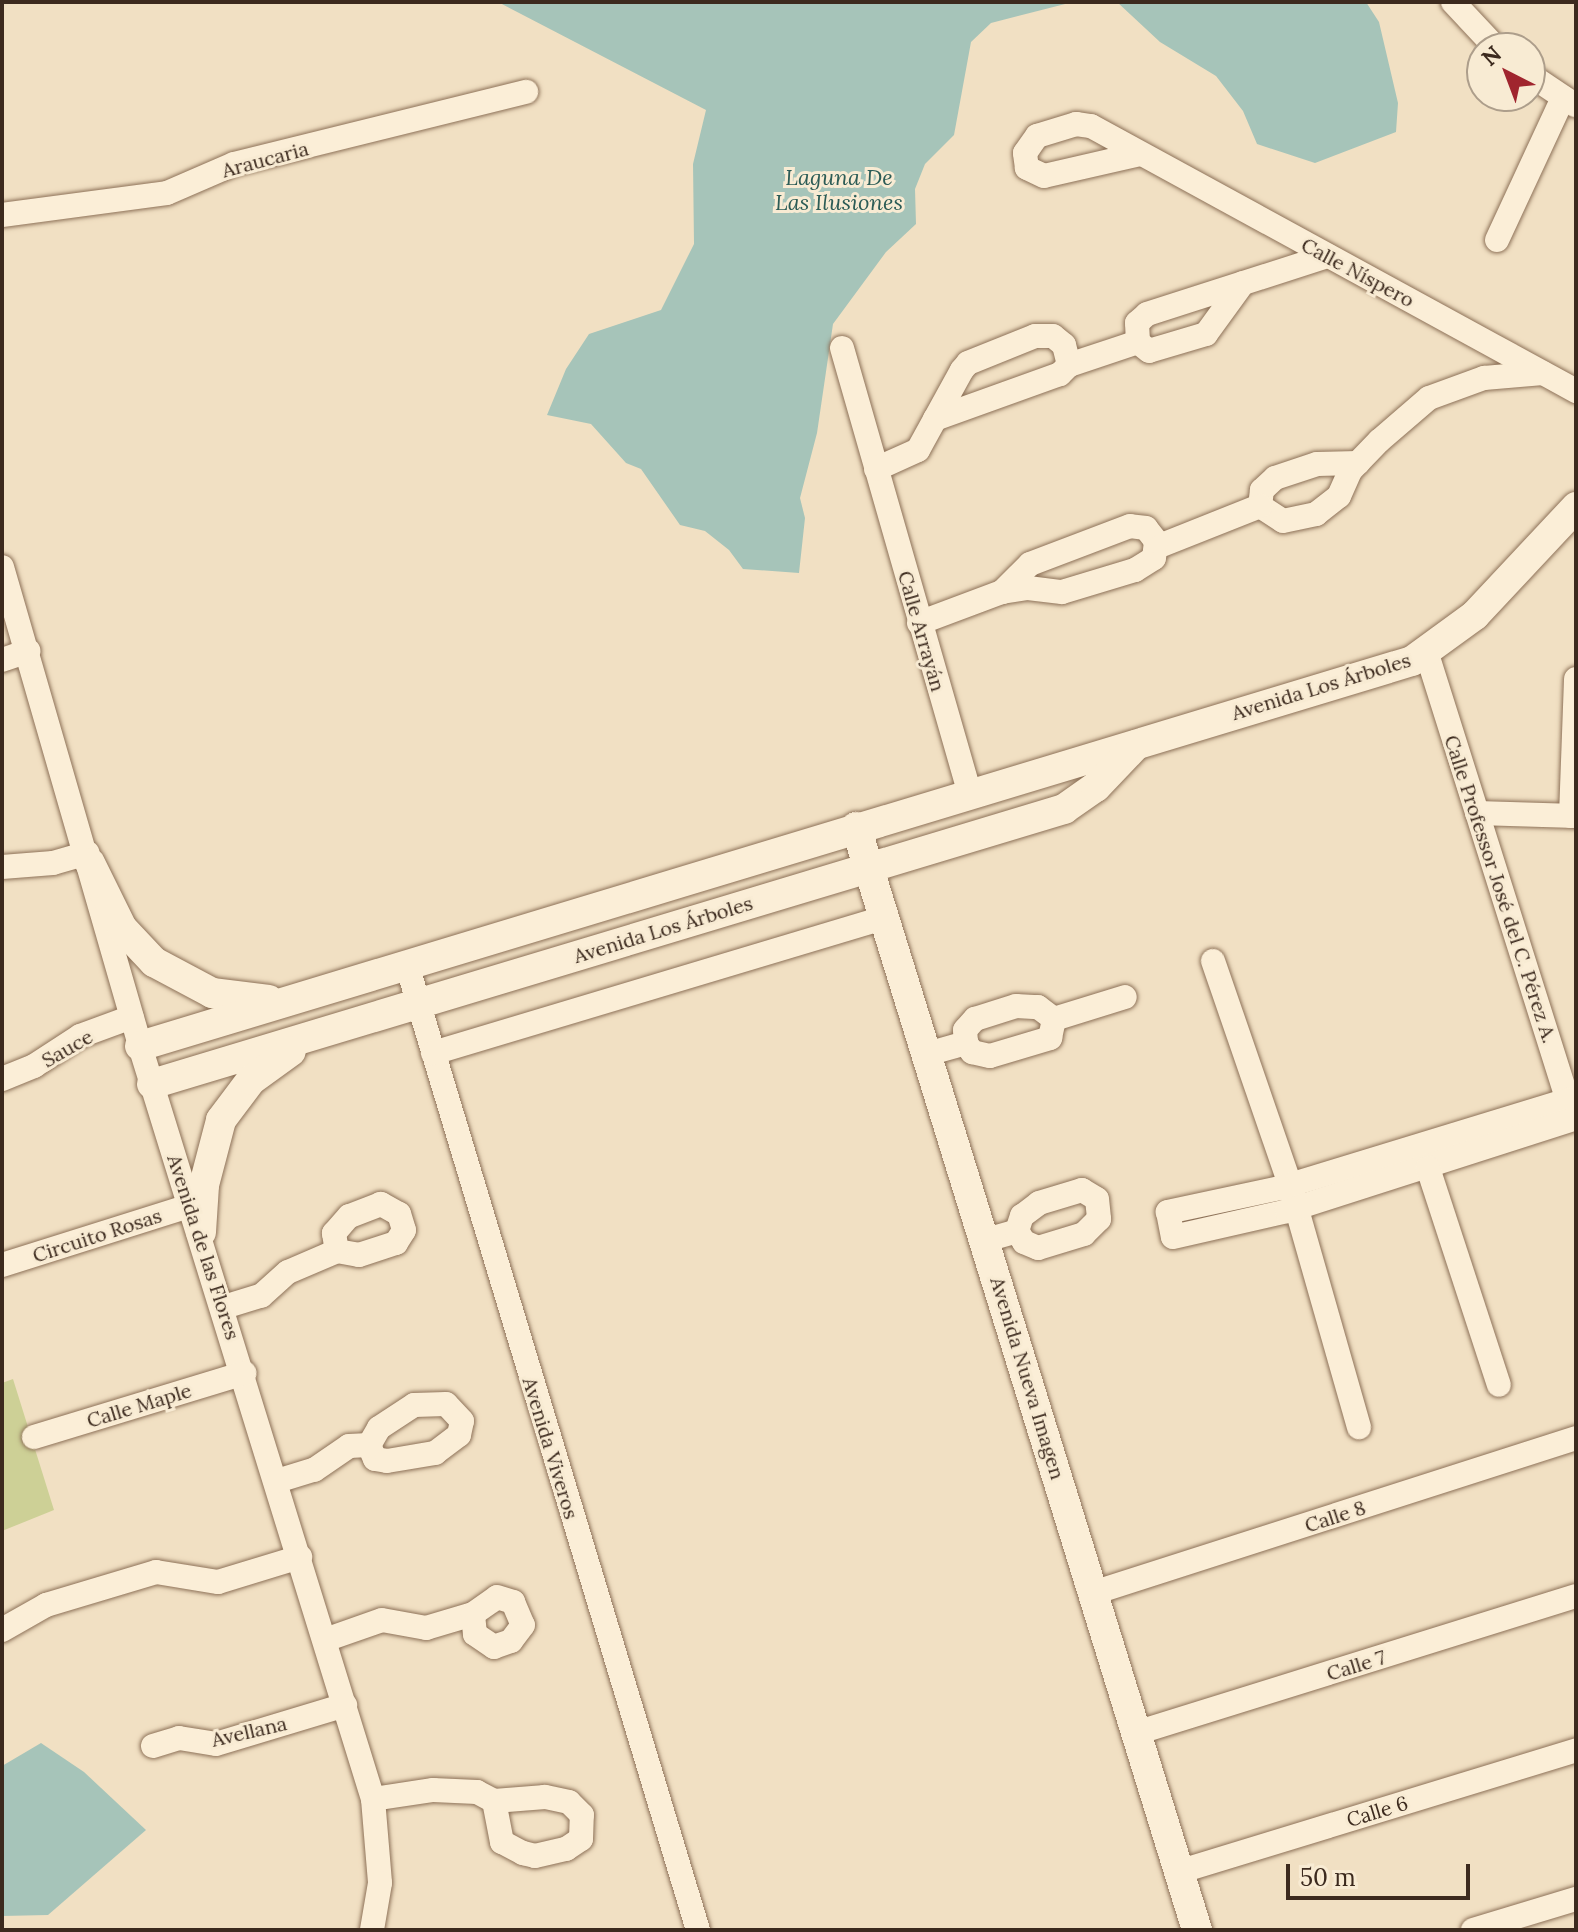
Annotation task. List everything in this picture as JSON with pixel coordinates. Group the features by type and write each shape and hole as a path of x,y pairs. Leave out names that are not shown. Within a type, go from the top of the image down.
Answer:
{"street":[{"path":"1453,2 1481,32"},
{"path":"1497,240 1570,102 1546,86"},
{"name":"Araucaria","path":"2,215 167,193 234,164 526,92"},
{"name":"Calle Níspero","path":"1140,154 1576,391"},
{"path":"1243,283 1206,334 1149,351 1138,342 1137,323 1147,314 1243,283 1328,256"},
{"path":"876,469 918,450 962,370 977,357 1045,334 1060,339 1069,365"},
{"path":"935,419 1060,374 1069,365 1138,342"},
{"name":"Calle Arrayán","path":"842,348 969,792"},
{"path":"1260,506 1283,521 1316,514 1339,496 1358,463 1417,406 1452,387 1506,374 1547,374"},
{"path":"1260,506 1262,490 1275,478 1317,464 1358,463"},
{"path":"919,623 1002,592 1077,588 1147,564 1157,547 1260,506"},
{"name":"Avenida Los Árboles","path":"140,1046 1427,654 1475,615 1576,507"},
{"path":"1002,592 1030,564 1130,526 1146,528 1157,547"},
{"name":"Avenida de las Flores","path":"2,567 89,858 140,1046 197,1218 373,1799 380,1870 374,1930"},
{"path":"2,660 28,651"},
{"name":"Calle Professor José del C. Pérez A.","path":"1427,654 1573,1115"},
{"path":"1477,813 1573,816 1576,679"},
{"name":"Avenida Los Árboles","path":"152,1084 1064,809 1152,736"},
{"name":"Avenida Nueva Imagen","path":"856,827 1197,1930"},
{"path":"2,867 89,858 122,928 166,971 229,998 295,999"},
{"path":"433,1053 885,917"},
{"path":"527,928 539,966"},
{"path":"1213,961 1294,1196 1359,1427"},
{"name":"Avenida Viveros","path":"407,965 698,1930"},
{"path":"1054,1019 1125,997"},
{"path":"1016,1006 1038,1007 1054,1019 1050,1038 990,1056 972,1052 966,1043 965,1030 975,1019 1016,1006"},
{"name":"Sauce","path":"2,1079 23,1072 80,1036 132,1017"},
{"path":"197,1218 210,1152 229,1105 280,1057 350,1024"},
{"path":"927,1054 966,1043"},
{"path":"1294,1196 1414,1164 1573,1115"},
{"path":"1414,1164 1499,1385"},
{"name":"Circuito Rosas","path":"2,1265 197,1218"},
{"path":"986,1240 1017,1231"},
{"path":"224,1307 261,1296 288,1272 337,1251"},
{"name":"Calle Maple","path":"34,1437 244,1373"},
{"name":"Calle 8","path":"1093,1593 1576,1438"},
{"path":"277,1481 314,1470 345,1447 369,1445"},
{"path":"2,1630 46,1605 156,1572 223,1581 300,1557"},
{"name":"Calle 7","path":"1136,1733 1576,1596"},
{"path":"325,1640 382,1620 421,1628 473,1614"},
{"name":"Avellana","path":"153,1746 179,1738 216,1744 345,1705"},
{"name":"Calle 6","path":"1178,1872 1576,1750"},
{"path":"373,1799 440,1790 477,1792 494,1801"},
{"path":"1473,1930 1576,1899"}],"green space":[{"path":"13,1379 54,1510 2,1531 2,1383"}],"water":[{"name":"Laguna De Las Ilusiones","path":"498,2 1073,2 991,23 971,42 954,135 925,164 915,189 916,224 886,252 833,324 817,433 800,498 805,518 799,573 743,569 729,550 705,531 680,525 641,469 626,463 591,424 547,415 566,369 589,334 661,310 694,244 693,164 706,110"},
{"path":"1117,2 1366,2 1379,22 1398,103 1396,132 1315,163 1257,144 1243,111 1216,76 1160,42"},
{"path":"41,1743 84,1772 146,1830 48,1915 2,1916 2,1766"}]}
